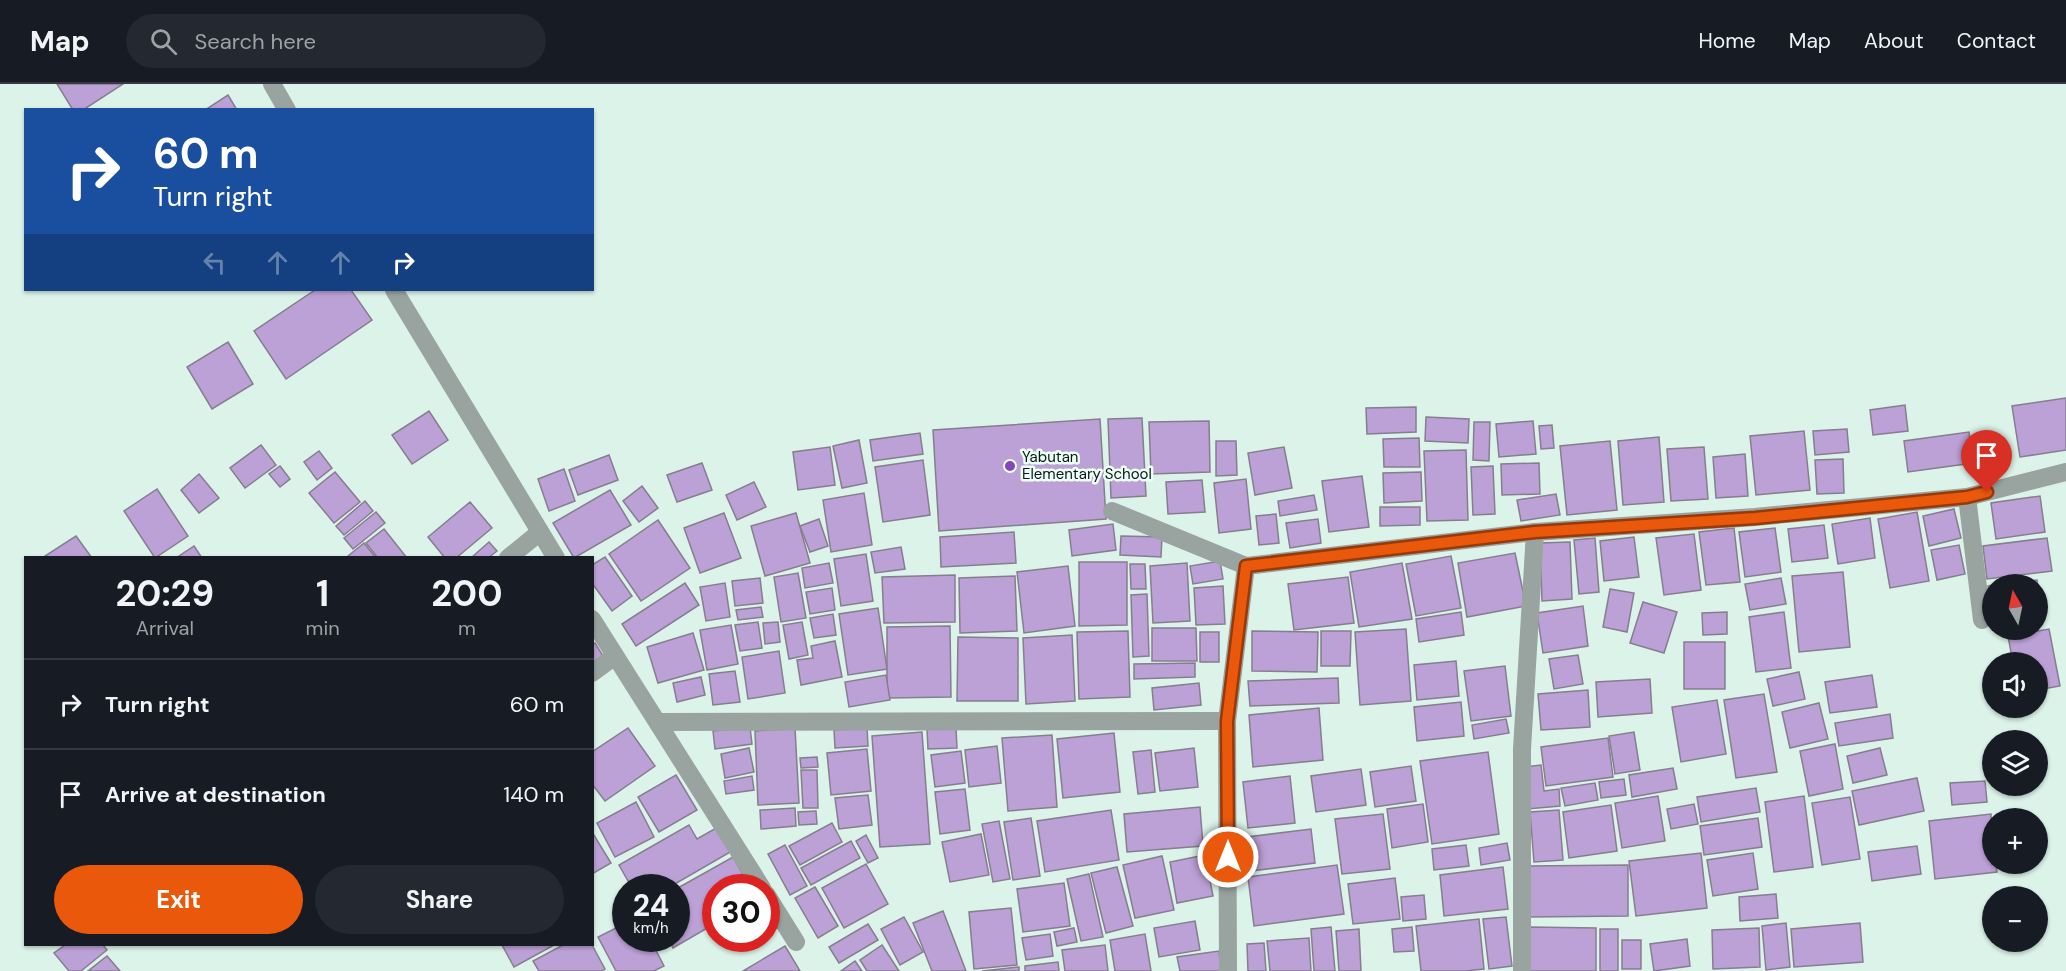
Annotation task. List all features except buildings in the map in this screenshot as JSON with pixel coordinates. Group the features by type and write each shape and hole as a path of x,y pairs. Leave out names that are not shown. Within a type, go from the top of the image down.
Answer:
{"street":[{"path":"272,84 286,108"},
{"path":"395,291 555,556"},
{"path":"1112,511 1246,566 1535,532 1755,518 1967,497 2066,472"},
{"path":"1967,497 1982,620"},
{"path":"510,556 540,532"},
{"path":"1522,971 1522,749 1535,532"},
{"path":"1228,971 1227,721 1246,566"},
{"path":"594,621 753,874"},
{"path":"594,672 615,656"},
{"path":"658,722 1227,721"},
{"path":"780,916 796,942"}],"place":[{"name":"Yabutan Elementary School","path":"1010,466"}],"route":[{"path":"1228,857 1227,721 1246,566 1535,532 1755,518 1967,497 1987,492"}]}
